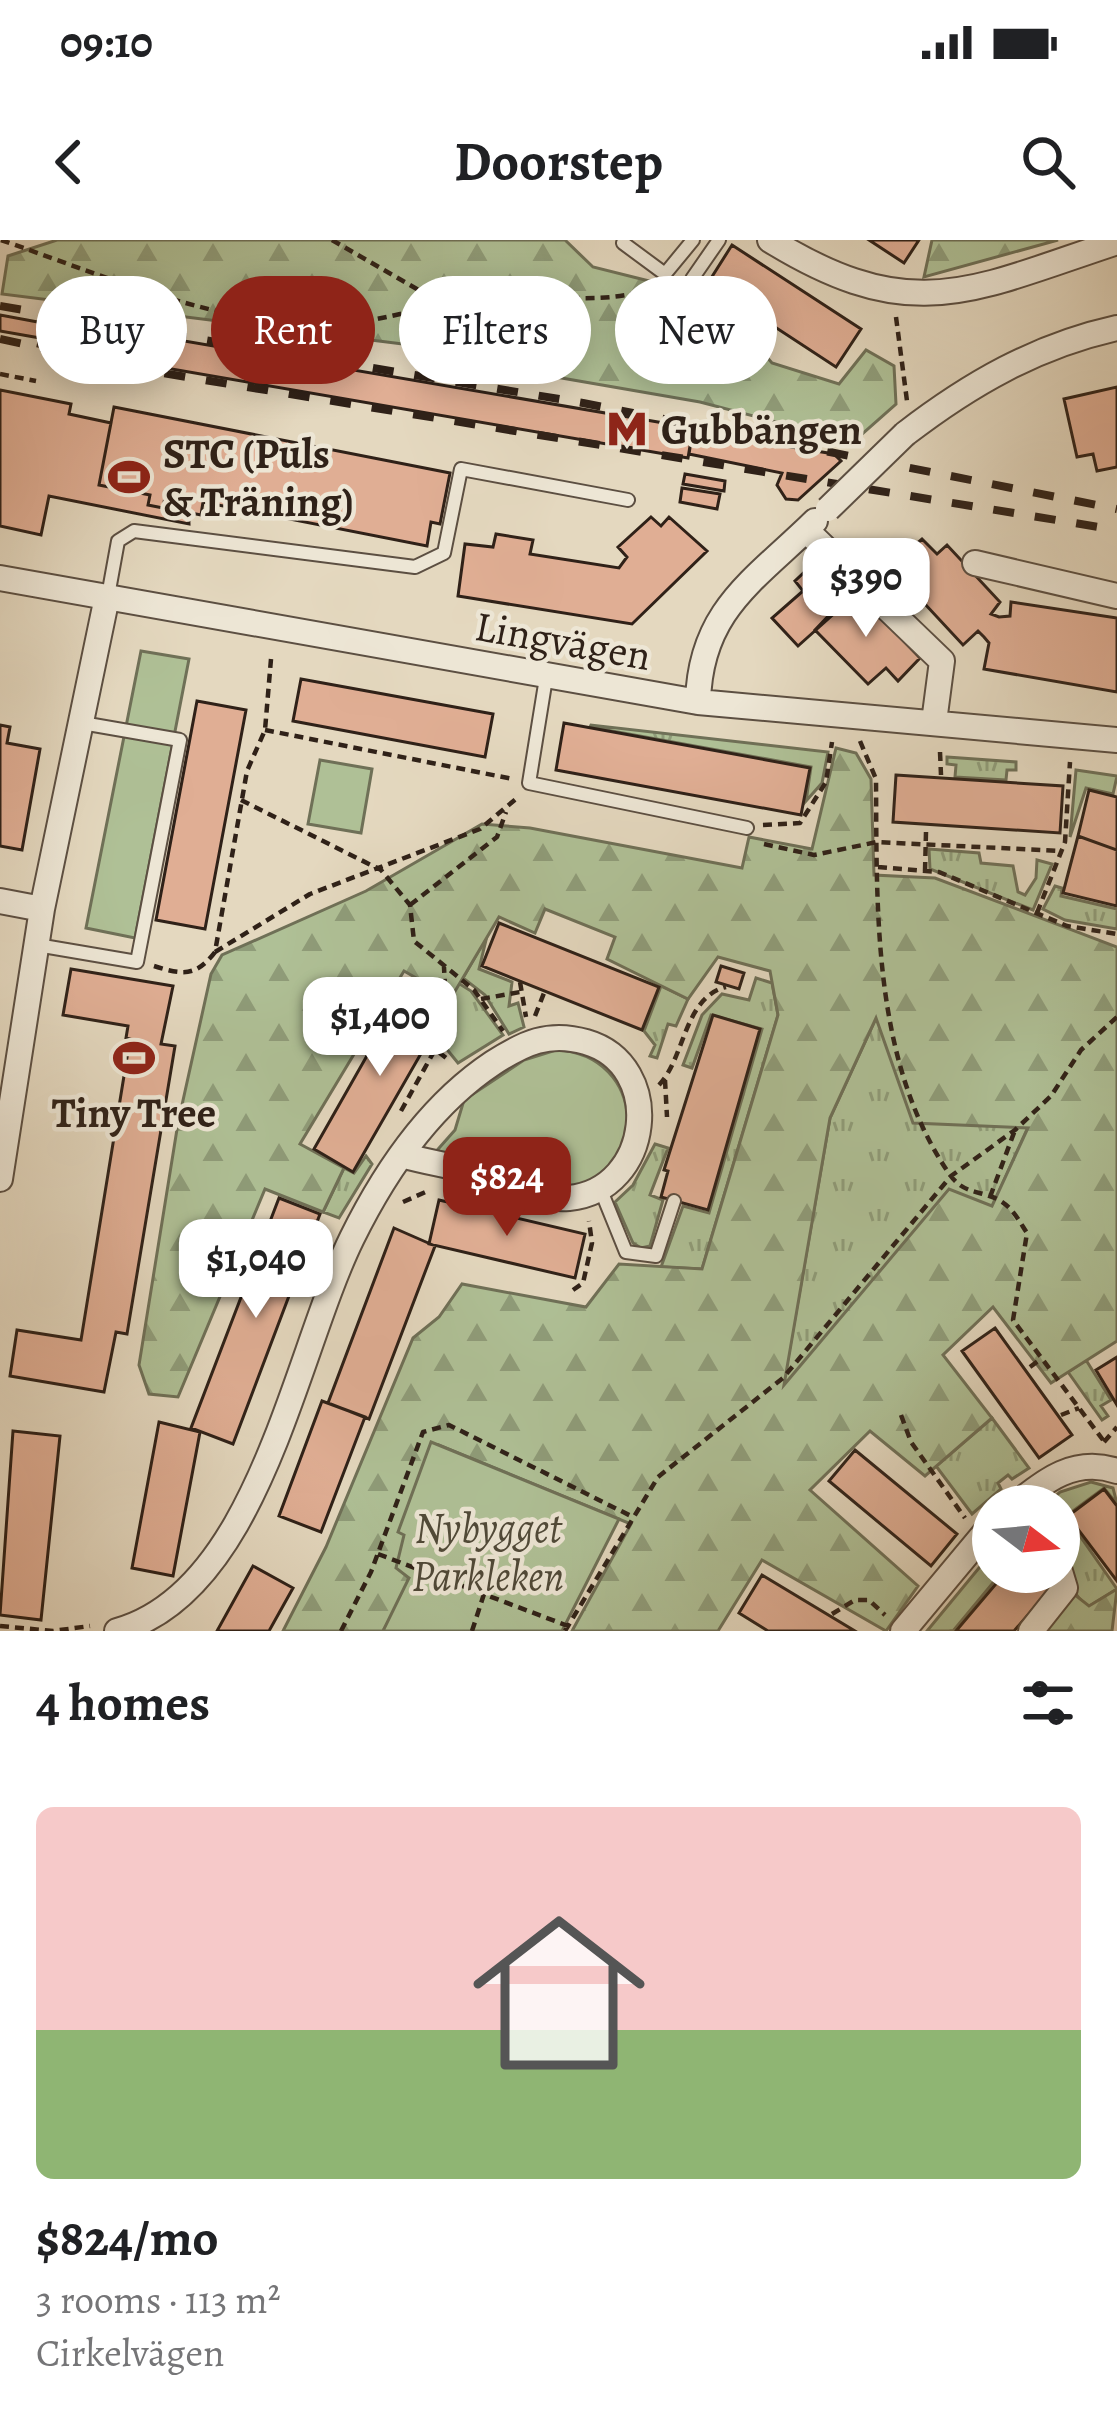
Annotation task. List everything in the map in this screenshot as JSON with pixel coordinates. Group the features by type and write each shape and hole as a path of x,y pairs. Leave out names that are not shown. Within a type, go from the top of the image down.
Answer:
{"street":[{"path":"770,240 833,272 897,294 940,295 1117,242"},
{"path":"698,702 706,644 726,605 904,434 949,400 1027,355 1117,328"},
{"path":"806,530 942,662 937,734"},
{"path":"975,563 1117,596"},
{"name":"Lingvägen","path":"0,578 698,702 937,734 1117,740"},
{"path":"0,1179 43,909 107,597"},
{"path":"0,901 43,909"},
{"path":"107,1628 165,1608 197,1584 238,1527 351,1240 402,1155 452,1092 536,1039 574,1039 610,1052 628,1075 640,1105 634,1152 603,1195 538,1194 402,1155"},
{"path":"1046,1485 1081,1466 1115,1469"},
{"path":"903,1631 972,1547"},
{"path":"1031,1631 1061,1593"}],"lane":[{"path":"623,243 665,274 693,240"},
{"path":"693,276 719,240"},
{"path":"107,597 118,542 134,530 415,567 444,553 461,469 628,500"},
{"path":"546,678 529,783 747,828"},
{"path":"37,945 137,962 180,740 82,723"},
{"path":"603,1195 626,1252 641,1258 656,1256 674,1201"}],"path":[{"path":"1,240 160,295 281,322 342,325 399,314"},
{"path":"332,240 399,279"},
{"path":"591,299 618,300 651,289 665,274"},
{"path":"897,294 908,407"},
{"path":"0,374 36,381"},
{"path":"215,952 241,800 266,730 271,659"},
{"path":"137,962 184,975 204,967 215,952 310,894 480,829 506,812 529,783 266,730"},
{"path":"937,734 941,775"},
{"path":"860,741 876,779 892,1048 922,1128 951,1176 963,1190 990,1196 1012,1210 1027,1233 1013,1320 1104,1442 1115,1469"},
{"path":"764,825 800,823 826,782 832,742"},
{"path":"1036,915 1060,851 1070,756"},
{"path":"241,800 380,870 410,905 414,941 481,999 508,1039 512,1036"},
{"path":"410,905 497,837 506,812"},
{"path":"925,871 926,832"},
{"path":"764,844 814,854 877,842 1060,851"},
{"path":"878,867 925,871 1036,915 1117,934"},
{"path":"400,1120 402,1094 447,1028 445,967"},
{"path":"520,982 529,1029"},
{"path":"650,1092 665,1080 695,1012 716,990 726,987"},
{"path":"481,999 520,992"},
{"path":"544,993 531,1028 546,1024"},
{"path":"378,1554 566,1628 658,1477 783,1378 951,1176 1015,1130 1051,1096 1106,1022 1117,1017"},
{"path":"427,1043 459,1069"},
{"path":"990,1196 1015,1130"},
{"path":"394,1208 433,1189"},
{"path":"573,1291 583,1283 592,1243 586,1210 603,1195"},
{"path":"1030,1367 1042,1358"},
{"path":"1061,1415 1078,1408"},
{"path":"902,1415 910,1442 972,1512"},
{"path":"341,1631 378,1554 423,1432 449,1425 631,1516"},
{"path":"1104,1442 1117,1427"},
{"path":"472,1631 484,1594"},
{"path":"832,1614 855,1600 869,1600 903,1631"},
{"path":"0,1626 107,1628"}],"green space":[{"path":"57,240 565,240 593,267 629,276 615,276 615,384 777,384 777,365 839,384 866,350 894,366 896,404 853,442 700,402 591,383 591,276 399,276 399,344 375,341 375,276 211,276 211,320 187,317 187,276 36,276 36,298 2,294 8,256"},
{"path":"932,240 1058,240 924,277"},
{"path":"141,651 189,659 135,938 86,928"},
{"path":"590,727 828,752 822,783 806,801 811,767"},
{"path":"836,748 856,753 871,779 874,875 935,878 1117,947 1117,1341 1051,1383 993,1307 943,1355 992,1418 925,1476 870,1431 810,1490 918,1586 886,1631 762,1560 718,1631 572,1631 631,1524 439,1445 405,1593 383,1631 283,1631 326,1547 413,1338 439,1317 462,1284 586,1307 619,1264 702,1269 778,1015 770,971 718,957 688,999 607,959 615,937 545,909 535,933 499,917 451,998 404,971 300,1144 344,1168 323,1212 265,1189 178,1397 149,1394 139,1365 178,1123 211,974 222,955 366,891 482,824 530,828 742,868 749,837 812,849","holes":["876,1018 913,1123 1028,1128 992,1206 949,1189 784,1385 830,1118"]},
{"path":"947,757 1016,762 1016,770 1007,770 1006,780 955,777 956,765 947,764"},
{"path":"320,760 372,769 361,833 308,824"},
{"path":"1076,770 1117,776 1113,794 1086,788 1070,837"},
{"path":"929,849 979,853 981,863 1013,866 1018,892 1025,895 1036,878 1037,860 1052,864 1033,910 930,869"},
{"path":"1055,886 1062,888 1061,896 1117,909 1117,929 1065,920 1043,909"},
{"path":"487,936 479,969 512,982 509,1006 518,1003 524,1027 509,1034 485,995 463,978"},
{"path":"447,976 471,991 503,1035 458,1063 445,1047 453,1005"},
{"path":"756,978 772,983 778,1015 702,1269 661,1267 683,1206 709,1213 762,1029 711,1015 692,1068 683,1065 702,1015 722,994 749,1000"},
{"path":"661,986 688,999 676,1026 668,1024 657,1058 650,1056 655,1045 644,1031"},
{"path":"877,1016 1028,1127 992,1207 783,1387 830,1118"},
{"path":"556,1050 586,1057 608,1072 622,1093 627,1117 624,1141 613,1163 593,1179 554,1187 478,1158 432,1156 455,1130 464,1100 524,1060"},
{"path":"655,1144 668,1148 650,1195 663,1200 650,1246 641,1248 633,1243 615,1202 633,1185"},
{"path":"366,1156 372,1164 339,1218 323,1212 344,1168 354,1173"},
{"path":"1086,1360 1111,1400 1101,1406 1108,1416 1102,1420 1068,1372"},
{"path":"992,1418 1029,1468 1012,1479 1008,1475 999,1485 972,1485 972,1514 936,1466"},
{"name":"Nybygget Parkleken","path":"431,1442 619,1519 562,1631 383,1631 409,1578 396,1568 404,1535 398,1532"},
{"path":"1091,1482 1113,1488 1117,1504 1104,1488 1080,1506 1080,1486"},
{"path":"1080,1536 1117,1589 1088,1607 1078,1596"},
{"path":"972,1576 972,1593 985,1593 953,1631 927,1631"},
{"path":"1117,1589 1112,1631 1037,1631 1068,1593 1089,1606"}],"building":[{"path":"869,240 919,240 904,263"},
{"path":"732,245 861,329 836,367 777,328 777,276 712,276"},
{"path":"0,315 36,322 36,337 0,331"},
{"path":"187,341 211,346 211,376 187,372"},
{"path":"375,374 399,378 399,384 436,384 693,428 688,458 259,384 375,384"},
{"path":"1117,387 1117,467 1097,471 1093,454 1077,457 1064,399"},
{"path":"0,390 71,404 69,414 111,423 99,485 150,495 148,505 163,508 165,497 188,502 189,524 49,496 41,535 0,526"},
{"path":"114,407 450,473 440,524 431,522 427,546 203,502 201,515 186,512 188,502 165,497 163,508 148,505 150,495 99,485"},
{"path":"712,434 834,454 841,461 798,500 786,499 777,485 782,473 689,454 692,435 711,439"},
{"path":"685,474 725,481 724,491 683,484"},
{"path":"682,488 720,494 717,509 680,502"},
{"path":"651,517 661,526 669,517 707,551 632,624 458,596 465,544 493,547 496,534 533,540 530,554 619,568 627,557 618,547"},
{"path":"922,539 937,554 947,545 1000,602 991,614 1010,616 1011,602 1117,618 1117,692 984,669 989,643 984,637 978,631 963,645 884,560 908,541 914,546"},
{"path":"814,563 840,599 837,611 798,646 772,618 803,591 795,581"},
{"path":"854,589 920,658 898,681 886,668 868,684 815,630"},
{"path":"301,679 493,714 485,757 293,721"},
{"path":"197,701 246,710 205,929 156,920"},
{"path":"564,723 810,768 801,815 556,770"},
{"path":"0,725 10,727 7,743 40,749 22,850 0,846"},
{"path":"896,775 1063,786 1060,833 893,822"},
{"path":"1089,790 1117,797 1117,850 1078,836"},
{"path":"1078,836 1117,850 1117,906 1063,893"},
{"path":"499,923 659,987 642,1030 482,966"},
{"path":"721,966 744,973 739,989 716,982"},
{"path":"71,969 173,986 161,1044 175,1046 127,1334 116,1332 104,1392 10,1376 17,1330 81,1340 130,1039 126,1038 128,1026 63,1015"},
{"path":"406,987 446,1010 353,1172 314,1149"},
{"path":"713,1015 760,1029 708,1210 661,1197 668,1171 664,1170"},
{"path":"279,1198 320,1214 233,1444 191,1428"},
{"path":"439,1200 585,1234 575,1278 429,1244"},
{"path":"394,1228 435,1246 369,1419 328,1403"},
{"path":"995,1328 1072,1435 1039,1458 962,1351"},
{"path":"1117,1357 1117,1405 1096,1370"},
{"path":"322,1401 365,1417 321,1532 279,1516"},
{"path":"159,1422 200,1432 173,1576 132,1568"},
{"path":"13,1431 60,1436 41,1620 0,1615"},
{"path":"855,1450 957,1534 931,1566 829,1481"},
{"path":"1104,1489 1117,1506 1117,1581 1080,1532 1080,1507"},
{"path":"253,1566 293,1588 269,1631 217,1631"},
{"path":"762,1575 855,1631 768,1631 739,1613"},
{"path":"988,1593 1047,1593 1014,1631 956,1631"}],"railway":[{"path":"0,306 583,403 1117,509"},
{"path":"0,339 150,371 1117,530"}],"place":[{"name":"Gubbängen","path":"627,429"},
{"name":"STC (Puls & Träning)","path":"129,477"},
{"name":"Tiny Tree","path":"134,1058"}]}
